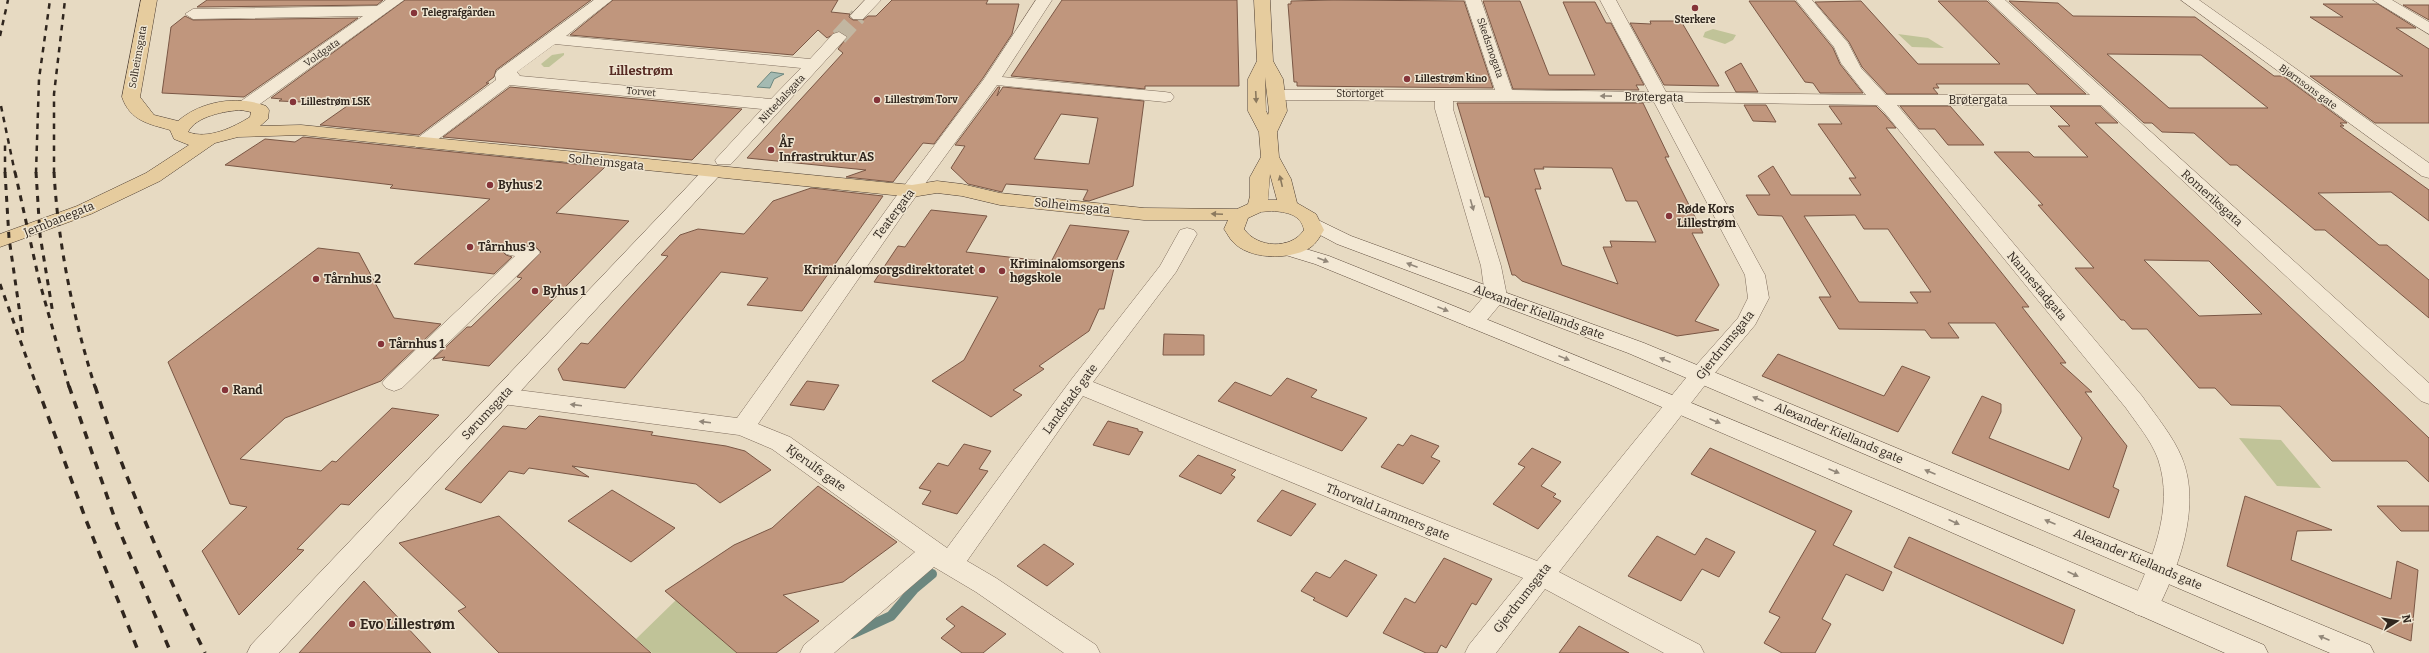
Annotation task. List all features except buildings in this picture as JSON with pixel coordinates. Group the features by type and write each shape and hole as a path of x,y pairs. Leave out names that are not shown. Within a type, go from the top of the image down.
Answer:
{"main road":[{"name":"Solheimsgata","path":"149,0 131,92 134,102 148,119 184,133 209,139"},
{"path":"1262,0 1264,62 1256,79 1257,111 1268,132 1270,157 1282,179 1288,207"},
{"path":"1264,62 1275,79 1278,110 1268,132"},
{"path":"142,110 200,114 218,108 247,106 260,110 259,119 239,132 209,139"},
{"name":"Jernbanegata","path":"116,194 184,133 200,114"},
{"name":"Solheimsgata","path":"259,119 301,130"},
{"name":"Solheimsgata","path":"239,132 301,130 422,143 718,166 912,191 929,199 954,201 1000,199 1144,214 1190,225 1244,218"},
{"name":"Jernbanegata","path":"0,241 49,224 153,177 209,139"},
{"path":"1244,218 1272,205 1288,207 1305,214 1314,224 1312,235 1308,240 1286,249 1255,246 1247,243 1244,218 1260,196 1260,177 1270,157"}],"street":[{"name":"Voldgata","path":"247,106 396,0"},
{"path":"422,143 508,78 503,75 604,0"},
{"path":"858,16 873,0"},
{"name":"Teatergata","path":"743,427 991,81 1044,0"},
{"name":"Skedsmogata","path":"1473,0 1505,95"},
{"name":"Gjerdrumsgata","path":"1479,653 1540,574 1679,406 1701,375 1750,317 1759,300 1759,288 1755,275 1608,0"},
{"name":"Nannestadgata","path":"1804,0 1842,46 1843,54 2134,402 2162,443 2175,477 2177,499 2162,569 2145,606"},
{"name":"Romeriksgata","path":"1996,0 2429,396"},
{"name":"Bjørnsons gate","path":"2188,0 2429,172"},
{"path":"2381,0 2429,29"},
{"path":"193,14 381,11"},
{"name":"Nittedalsgata","path":"718,166 839,37"},
{"path":"552,39 815,64"},
{"name":"Torvet","path":"508,78 776,105"},
{"path":"1003,82 1165,97"},
{"name":"Stortorget","path":"1277,94 1444,96"},
{"name":"Brøtergata","path":"1444,96 1505,95 1881,100 2105,100"},
{"path":"1444,96 1444,109 1491,266 1496,296 1474,321"},
{"name":"Sørumsgata","path":"261,653 718,166"},
{"name":"Alexander Kiellands gate","path":"1314,224 1344,240 1496,296 1701,375 2360,653"},
{"name":"Landstads gate","path":"814,653 942,558 1170,268 1187,234"},
{"path":"1286,249 1322,260 1679,406 2254,653"},
{"path":"394,384 530,253 513,250"},
{"name":"Thorvald Lammers gate","path":"1079,385 1540,574 1690,653"},
{"name":"Kjerulfs gate","path":"502,396 743,427 781,443 942,558 986,585 1086,653"}],"green space":[{"path":"1713,29 1736,35 1733,40 1725,44 1703,37 1705,32"},
{"path":"1898,34 1928,38 1944,48 1912,47"},
{"path":"564,53 564,55 549,67 544,67 541,64 552,55"},
{"path":"2239,438 2281,440 2321,488 2277,486"},
{"path":"676,600 737,653 652,653 636,639"}],"water":[{"path":"771,72 784,74 774,79 770,88 757,87"}],"waterway":[{"path":"852,634 891,616 914,589 932,574"}],"tunnel":[{"path":"839,37 858,16"}],"railway":[{"path":"0,36 8,0"},
{"path":"36,172 39,79 50,0"},
{"path":"54,172 54,94 65,0"},
{"path":"1,106 15,173"},
{"path":"5,141 5,172"},
{"path":"5,172 9,238 23,335"},
{"path":"15,172 39,280 69,387"},
{"path":"36,172 40,235 53,314"},
{"path":"54,172 59,226 73,307 95,387"},
{"path":"0,284 37,387"},
{"path":"37,386 86,520 139,653"},
{"path":"69,386 117,525 171,653"},
{"path":"95,386 131,488 174,588 205,653"}],"place":[{"name":"Sterkere","path":"1695,8"},
{"name":"Telegrafgården","path":"414,13"},
{"name":"Lillestrøm kino","path":"1407,79"},
{"name":"Lillestrøm Torv","path":"877,100"},
{"name":"Lillestrøm LSK","path":"293,102"},
{"name":"ÅF Infrastruktur AS","path":"771,150"},
{"name":"Byhus 2","path":"490,185"},
{"name":"Røde Kors Lillestrøm","path":"1669,216"},
{"name":"Tårnhus 3","path":"470,247"},
{"name":"Kriminalomsorgsdirektoratet","path":"982,270"},
{"name":"Kriminalomsorgens høgskole","path":"1002,271"},
{"name":"Tårnhus 2","path":"316,279"},
{"name":"Byhus 1","path":"535,291"},
{"name":"Tårnhus 1","path":"381,344"},
{"name":"Rand","path":"225,390"},
{"name":"Evo Lillestrøm","path":"352,624"}],"district":[{"name":"Lillestrøm","path":"641,70"}]}
